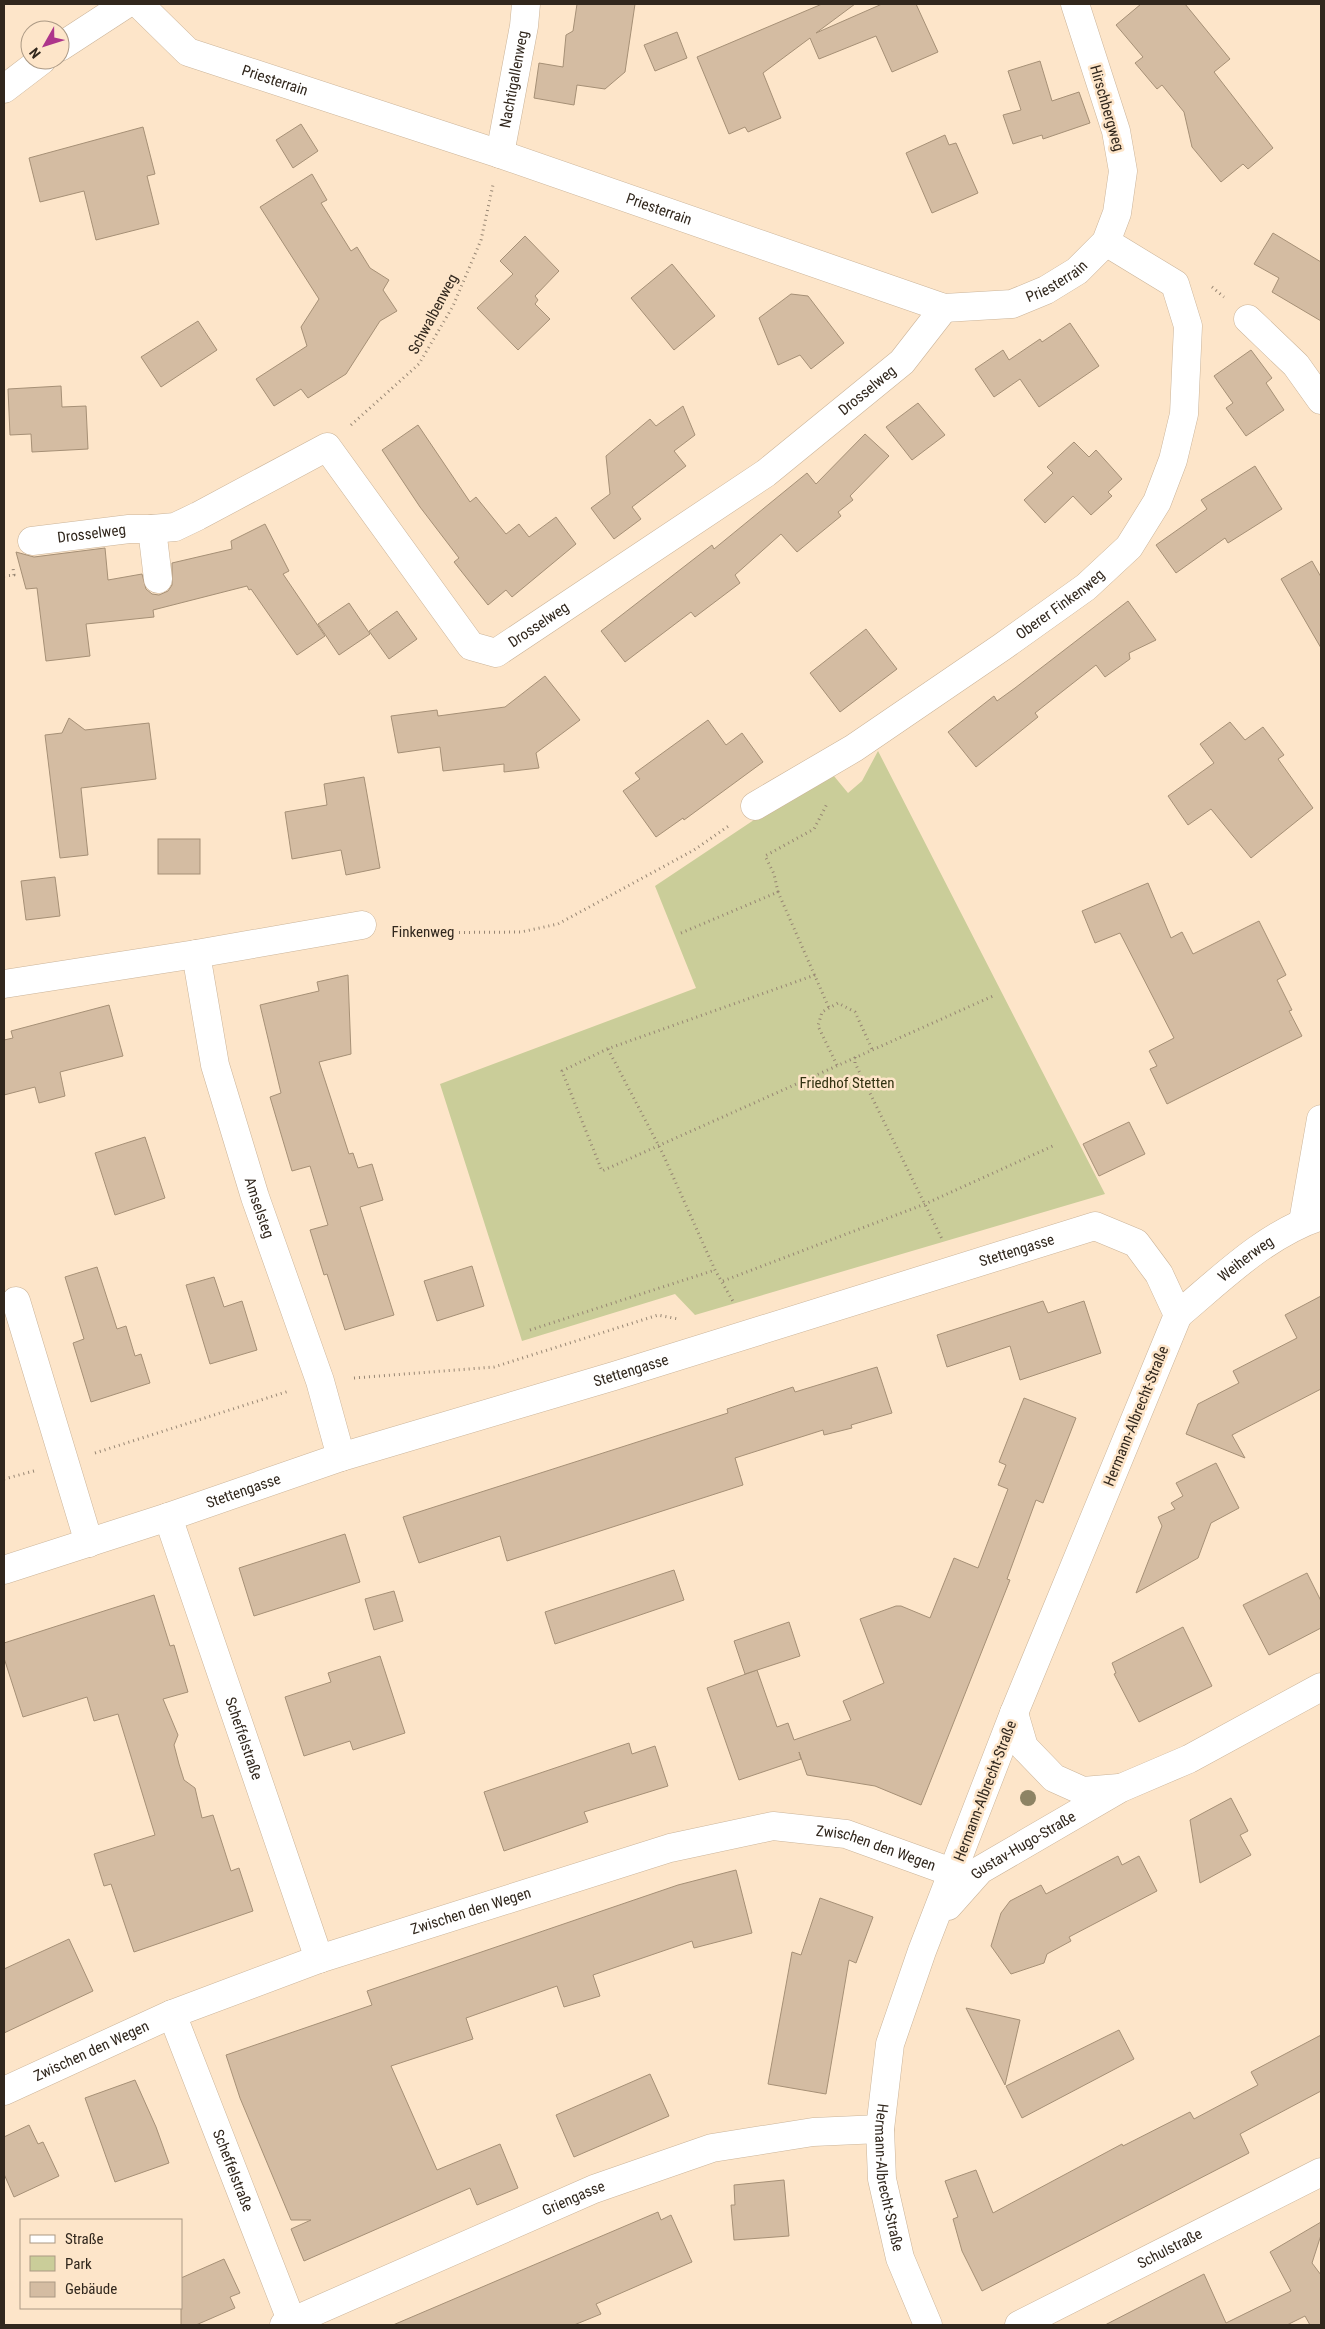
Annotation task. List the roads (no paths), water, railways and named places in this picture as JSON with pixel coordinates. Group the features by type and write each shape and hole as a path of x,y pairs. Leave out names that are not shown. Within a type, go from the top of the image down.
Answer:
{"street":[{"path":"70,40 126,4"},
{"name":"Priesterrain","path":"139,4 188,52 500,154 944,308 1012,304 1046,290 1077,271 1106,242"},
{"name":"Nachtigallenweg","path":"500,154 524,26 526,4"},
{"name":"Hirschbergweg","path":"1075,4 1116,131 1123,172 1117,213 1106,242"},
{"path":"4,89 29,70"},
{"name":"Oberer Finkenweg","path":"755,806 854,748 1017,636 1086,588 1129,547 1157,502 1173,460 1184,414 1188,326 1175,284 1106,242"},
{"name":"Drosselweg","path":"32,541 129,529 175,527 326,447 471,646 496,653 766,473 902,362 944,308"},
{"path":"1248,319 1296,365 1321,400"},
{"path":"152,529 158,579"},
{"path":"4,984 196,954 362,925"},
{"name":"Amselsteg","path":"196,954 215,1065 255,1197 320,1381 341,1457"},
{"path":"1312,1219 1321,1119"},
{"name":"Weiherweg","path":"1178,1314 1248,1255 1312,1219"},
{"name":"Stettengasse","path":"4,1570 168,1517 341,1457 605,1379 1096,1226 1136,1243 1159,1274 1178,1314"},
{"path":"16,1300 63,1463 89,1543"},
{"name":"Hermann-Albrecht-Straße","path":"928,2325 900,2258 882,2179 880,2128 890,2044 922,1952 937,1918 1014,1713 1178,1314"},
{"name":"Scheffelstraße","path":"168,1517 319,1959"},
{"name":"Gustav-Hugo-Straße","path":"937,1918 980,1870 1121,1788 1189,1759 1321,1687"},
{"name":"Gustav-Hugo-Straße","path":"1014,1713 1024,1747 1054,1778 1083,1790 1121,1788"},
{"name":"Zwischen den Wegen","path":"4,2091 172,2014 319,1959 670,1848 774,1826 846,1834 954,1873"},
{"name":"Scheffelstraße","path":"172,2014 289,2324"},
{"name":"Griengasse","path":"289,2324 594,2189 712,2148 813,2132 880,2128"},
{"name":"Schulstraße","path":"1019,2325 1321,2172"}],"park label":[{"name":"Friedhof Stetten","path":"847,1083"}]}
